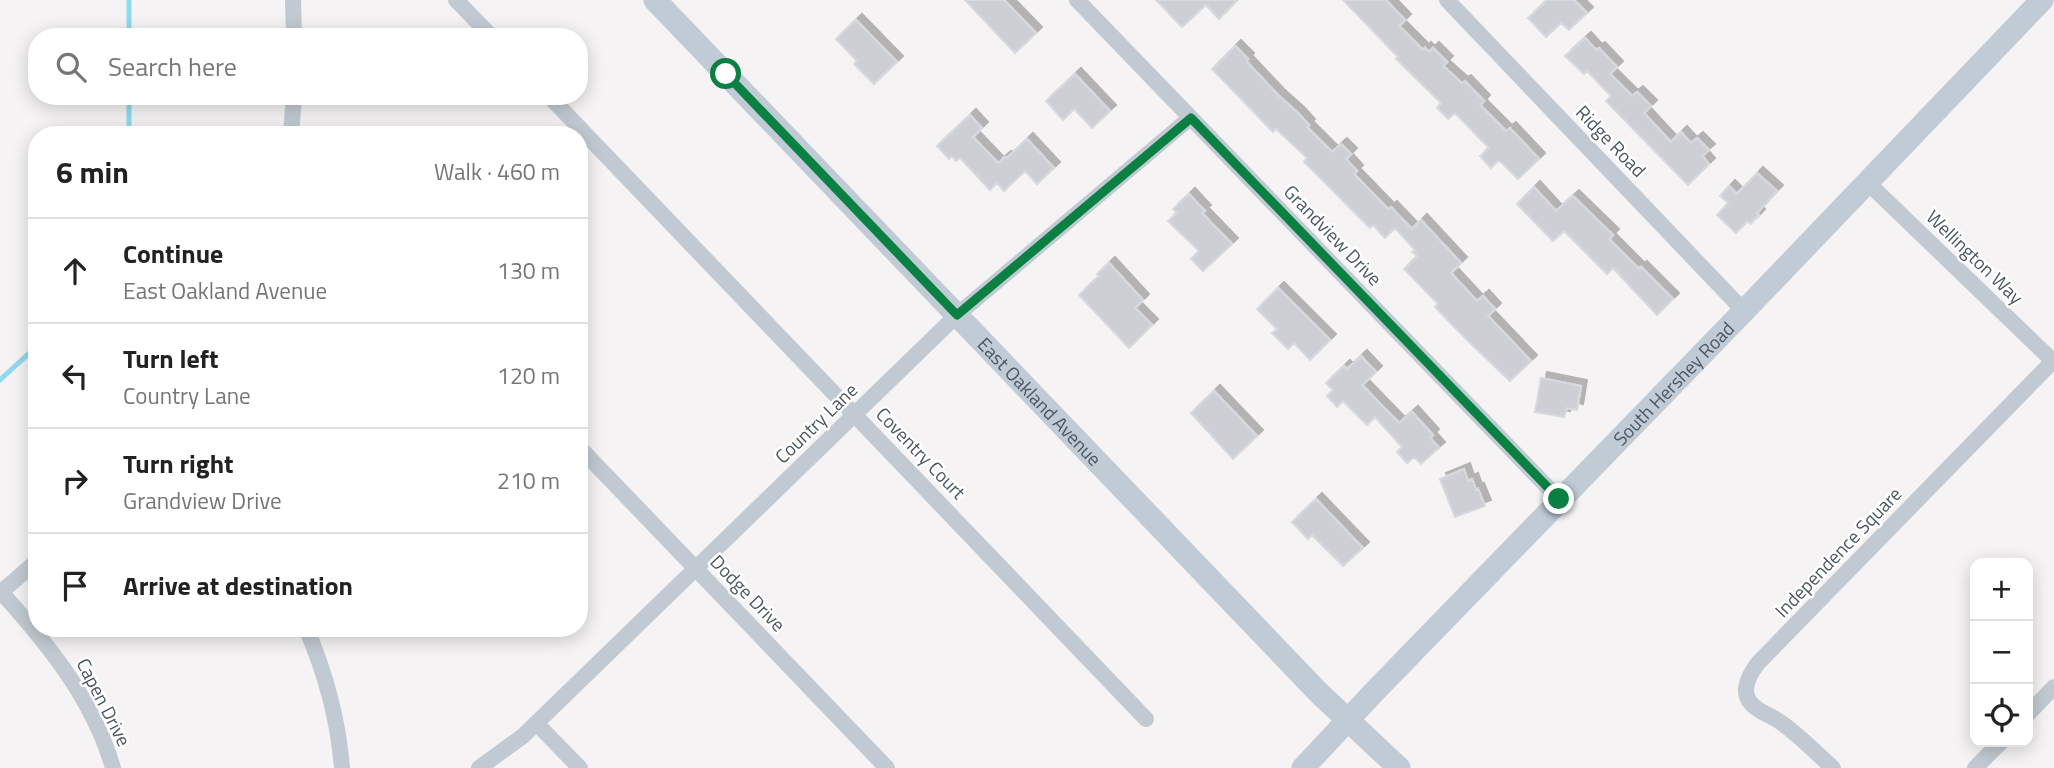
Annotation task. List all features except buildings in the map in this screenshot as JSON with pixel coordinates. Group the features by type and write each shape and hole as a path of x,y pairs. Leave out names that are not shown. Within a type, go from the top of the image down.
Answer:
{"main road":[{"name":"East Oakland Avenue","path":"656,0 1265,637 1399,768"},
{"name":"South Hershey Road","path":"1303,768 2042,0"}],"street":[{"path":"293,0 294,28"},
{"path":"456,0 483,28"},
{"name":"Grandview Drive","path":"1077,0 1559,499"},
{"name":"Ridge Road","path":"1447,0 1744,311"},
{"path":"292,126 293,105"},
{"name":"Coventry Court","path":"558,105 578,126"},
{"name":"Country Lane","path":"479,768 508,748 536,723 957,315 1191,118"},
{"name":"Coventry Court","path":"588,137 1146,719"},
{"name":"Wellington Way","path":"1867,182 2053,362"},
{"name":"Independence Square","path":"1833,768 1782,723 1752,705 1746,684 1748,676 2053,362"},
{"name":"Dodge Drive","path":"588,456 887,768"},
{"path":"0,593 28,569"},
{"name":"Capen Drive","path":"0,593 28,624"},
{"name":"Capen Drive","path":"40,637 74,683 96,725 113,768"},
{"path":"310,637 333,704 342,768"},
{"path":"2033,709 2054,687"},
{"path":"536,723 580,768"},
{"path":"1975,768 1996,747"}],"waterway":[{"path":"129,0 129,28"},
{"path":"129,105 129,126"},
{"path":"0,380 28,354"}],"route":[{"path":"726,74 957,315 1191,118 1559,499"}]}
